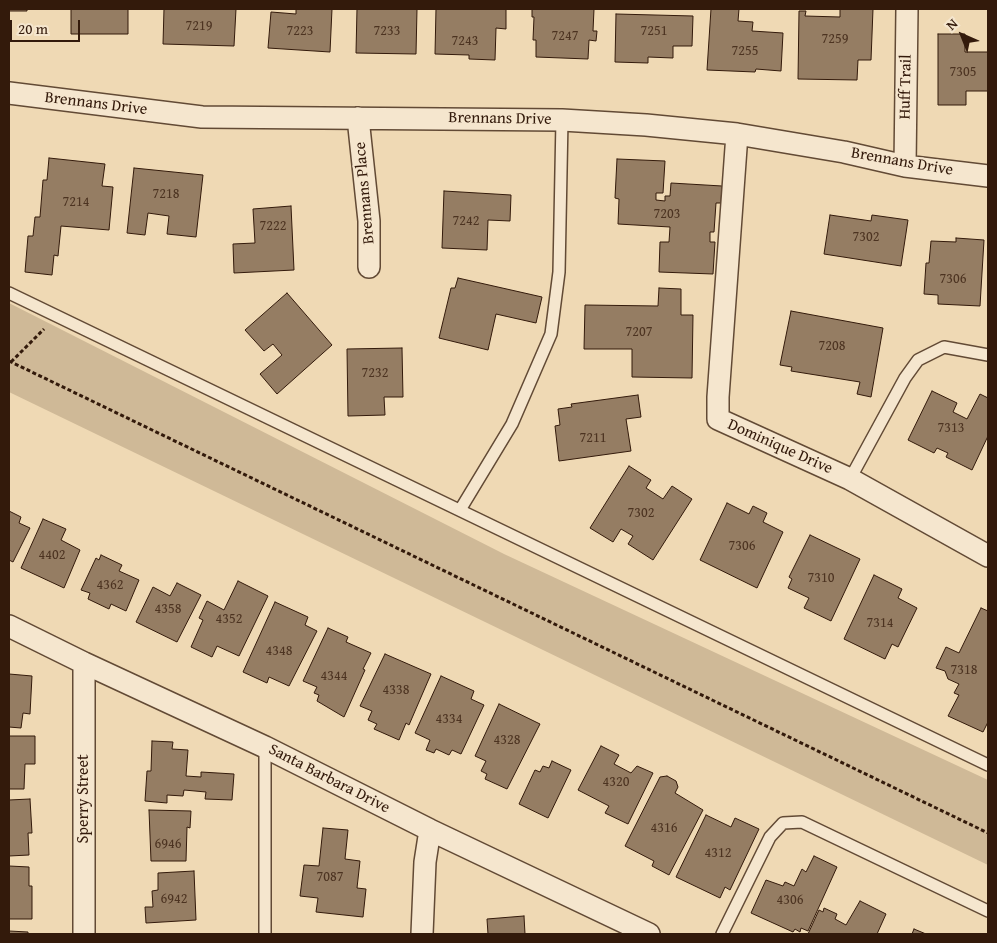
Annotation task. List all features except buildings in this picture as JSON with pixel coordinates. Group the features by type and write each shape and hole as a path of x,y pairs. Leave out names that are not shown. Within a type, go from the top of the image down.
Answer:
{"street":[{"name":"Huff Trail","path":"905,166 908,9"},
{"name":"Brennans Drive","path":"9,93 202,117 562,120 646,125 738,134 844,152 905,166 988,176"},
{"name":"Brennans Place","path":"358,118 369,221 369,267"},
{"name":"Dominique Drive","path":"738,134 718,420 850,479 988,556"},
{"name":"Santa Barbara Drive","path":"9,626 265,747 430,830 646,934"},
{"name":"Sperry Street","path":"84,663 84,934"},
{"path":"422,934 425,862 430,830"}],"lane":[{"path":"460,510 512,424 551,334 559,272 562,120"},
{"path":"9,293 988,765"},
{"path":"850,479 905,378 918,360 944,348 988,355"},
{"path":"265,747 265,934"},
{"path":"722,934 770,838 783,823 793,822 802,822 988,911"}],"path":[{"path":"56,316 10,362 988,833"}],"shaded area":[{"path":"9,303 504,554 988,780 988,865 9,392"}]}
